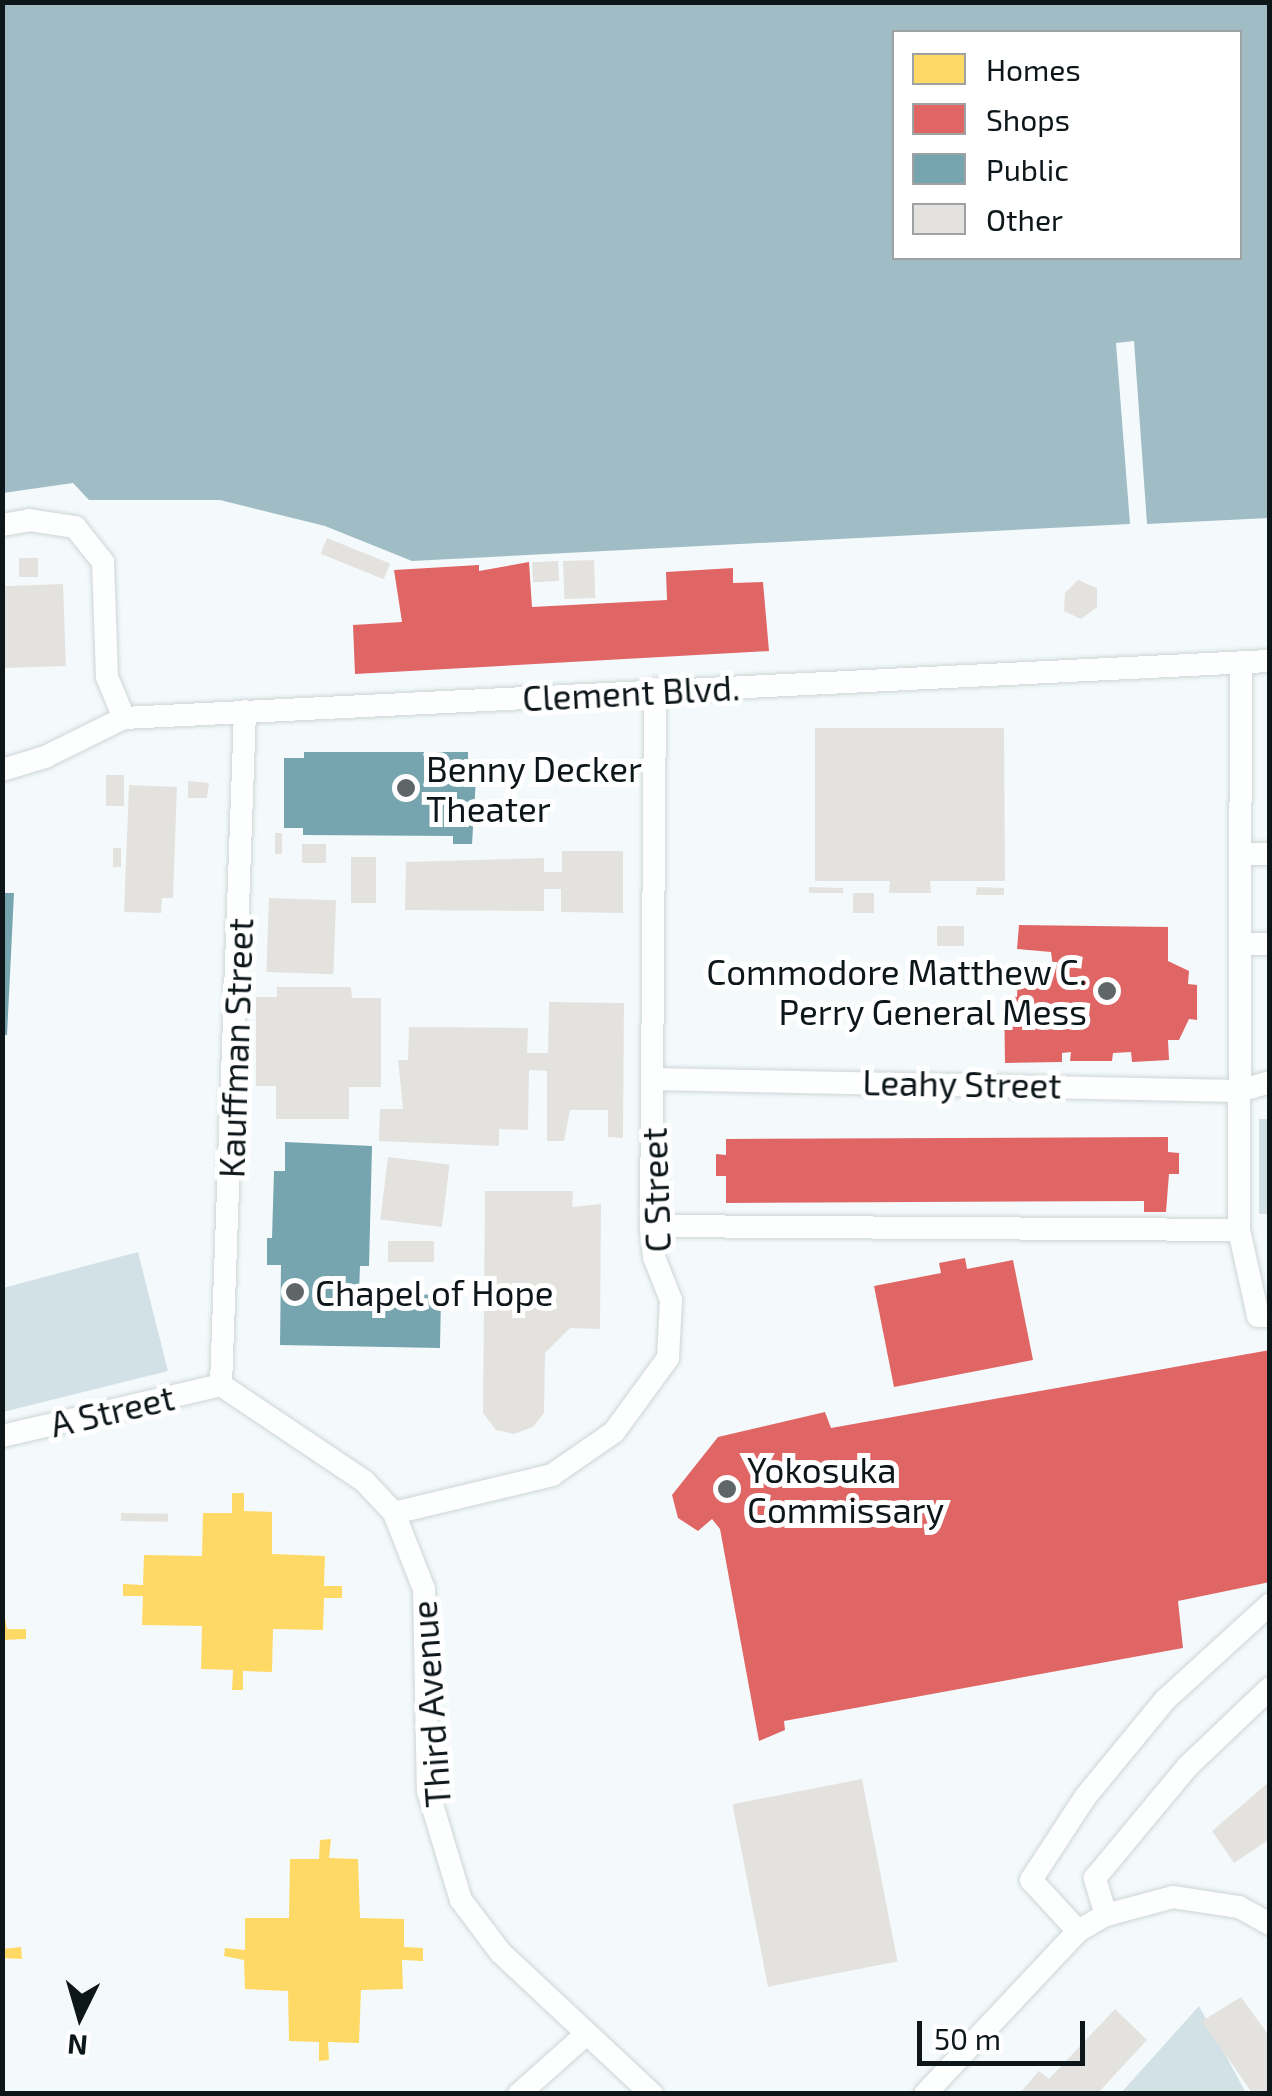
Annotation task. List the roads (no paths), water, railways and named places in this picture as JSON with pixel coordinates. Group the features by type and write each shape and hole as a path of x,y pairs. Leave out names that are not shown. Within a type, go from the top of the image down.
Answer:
{"street":[{"path":"2,524 29,520 75,527 103,562 107,677 124,718"},
{"name":"Clement Blvd.","path":"2,770 45,757 124,718 1270,660"},
{"path":"1240,664 1244,944 1239,1230 1258,1316 1270,1316"},
{"name":"C Street","path":"394,1514 552,1475 614,1432 668,1358 671,1300 654,1257 651,1226 655,690"},
{"name":"Kauffman Street","path":"221,1385 245,711"},
{"path":"1244,854 1270,854"},
{"path":"1244,944 1270,944"},
{"name":"Leahy Street","path":"652,1078 1239,1090 1270,1082"},
{"path":"651,1226 1239,1230"},
{"name":"A Street","path":"2,1436 221,1385"},
{"name":"Third Avenue","path":"221,1385 364,1480 394,1514 424,1589 428,1791 461,1900 500,1952 584,2036 652,2094"},
{"path":"1078,1931 1031,1880 1086,1796 1165,1700 1270,1604"},
{"path":"1106,1915 1096,1878 1187,1768 1270,1688"},
{"path":"925,2094 1078,1931 1106,1915 1173,1897 1238,1907 1270,1924"},
{"path":"520,2094 584,2036"}],"water":[{"path":"3,2 1269,3 1269,518 1147,524 1134,341 1116,343 1130,524 412,561 325,526 220,500 89,500 73,483 3,493"}],"place":[{"name":"Benny Decker Theater","path":"406,788"},
{"name":"Commodore Matthew C. Perry General Mess","path":"1107,991"},
{"name":"Chapel of Hope","path":"295,1292"},
{"name":"Yokosuka Commissary","path":"727,1489"}]}
